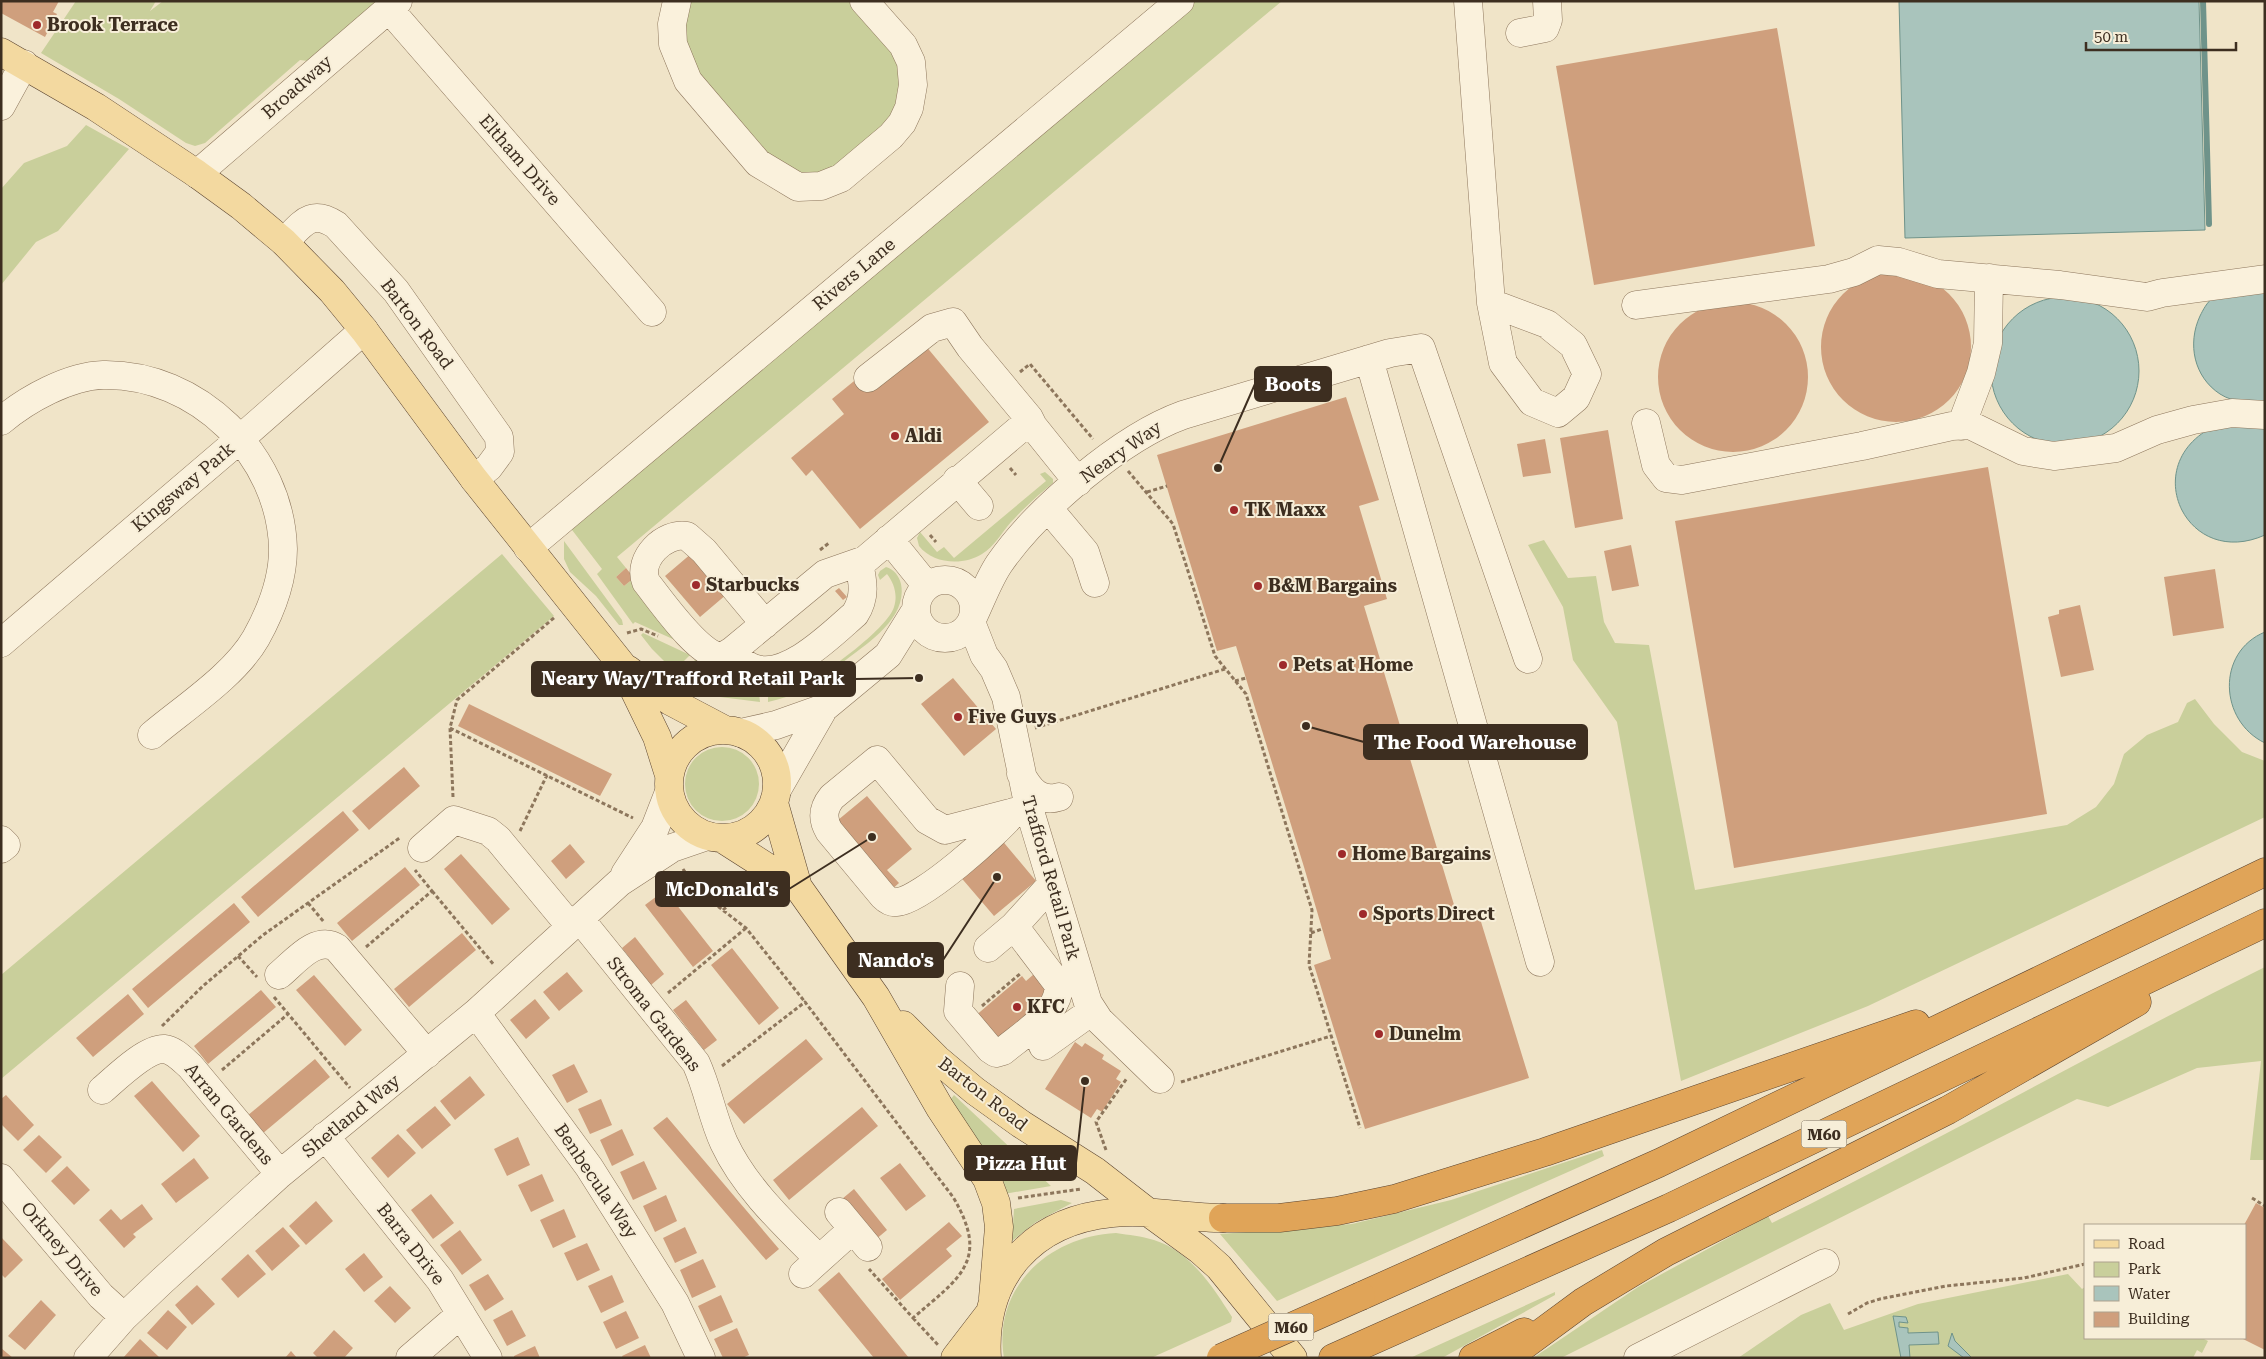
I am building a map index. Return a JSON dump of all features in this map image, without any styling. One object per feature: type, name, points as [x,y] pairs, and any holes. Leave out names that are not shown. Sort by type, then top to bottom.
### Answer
[{"type":"highway","name":"M60","points":[[1221,1358],[1659,1163],[2265,872]]},
{"type":"highway","name":"M60","points":[[1332,1358],[1669,1208],[2265,923]]},
{"type":"highway","name":"M60","points":[[1473,1358],[1583,1302],[1666,1252],[1948,1110],[2265,930]]},
{"type":"highway","name":"M60","points":[[1223,1218],[1279,1218],[1337,1211],[1394,1199],[1545,1152],[2045,979]]},
{"type":"highway","name":"M60","points":[[1507,1358],[1583,1302]]},
{"type":"main road","points":[[20,62],[96,107],[242,206],[284,242],[332,291],[364,330],[474,479],[622,665],[657,737],[673,806],[681,819],[693,830],[715,837],[740,836],[754,829],[766,817],[776,795],[776,770],[768,754],[756,741],[670,701],[622,665]]},
{"type":"main road","points":[[669,784],[678,754],[695,738],[710,731],[733,731]]},
{"type":"main road","name":"Barton Road","points":[[776,795],[798,887],[876,997],[940,1108],[979,1163],[994,1193],[999,1227],[997,1272],[986,1334],[987,1358]]},
{"type":"main road","name":"Barton Road","points":[[715,837],[757,865],[798,887]]},
{"type":"main road","name":"Barton Road","points":[[876,997],[938,1059],[975,1091],[1021,1124],[1095,1171],[1200,1250],[1219,1267],[1293,1358]]},
{"type":"main road","points":[[944,1355],[991,1306],[1005,1274],[1022,1253],[1037,1239],[1056,1228],[1090,1216],[1113,1213],[1150,1213],[1223,1218]]},
{"type":"street","points":[[677,1],[672,24],[673,44],[688,81],[758,163],[798,187],[821,186],[841,178],[891,136],[902,123],[909,108],[913,85],[911,62],[903,45],[864,1]]},
{"type":"street","name":"Rivers Lane","points":[[528,548],[1180,1]]},
{"type":"street","points":[[1468,1],[1491,303]]},
{"type":"street","points":[[1520,33],[1545,28],[1548,20],[1548,1]]},
{"type":"street","name":"Broadway","points":[[197,174],[393,5]]},
{"type":"street","name":"Eltham Drive","points":[[393,5],[652,312]]},
{"type":"street","points":[[1,106],[20,62]]},
{"type":"street","name":"Barton Road","points":[[284,242],[308,219],[318,217],[327,219],[336,225],[396,291],[499,437],[500,452],[489,467],[474,479]]},
{"type":"street","points":[[1636,305],[1829,279],[1854,272],[1878,260],[1899,262],[1938,274],[2147,296],[2265,279]]},
{"type":"street","points":[[1961,426],[1982,373],[1988,343],[1989,278]]},
{"type":"street","points":[[868,378],[932,328],[953,322],[970,347],[1078,482]]},
{"type":"street","name":"Kingsway Park","points":[[1,643],[240,439],[364,330]]},
{"type":"street","name":"Neary Way","points":[[972,618],[998,565],[1020,535],[1078,482],[1113,454],[1144,433],[1167,421],[1379,356],[1421,348],[1528,659]]},
{"type":"street","points":[[1379,356],[1540,962]]},
{"type":"street","points":[[1,421],[40,394],[71,382],[102,375],[132,377],[160,383],[185,394],[212,412],[240,439],[256,462],[267,483],[280,518],[283,549],[280,577],[275,596],[255,640],[233,668],[152,736]]},
{"type":"street","points":[[1646,423],[1656,465],[1666,478],[1682,480],[1961,426],[1970,425],[2023,451],[2054,456],[2116,448],[2157,430],[2193,420],[2232,413],[2265,415]]},
{"type":"street","points":[[765,624],[694,541],[687,536],[680,534],[666,540],[647,558],[644,570],[646,582],[697,644],[708,653],[722,657],[732,651],[765,624],[825,574],[859,563],[1022,427],[1031,423]]},
{"type":"street","points":[[957,480],[979,506]]},
{"type":"street","points":[[1048,508],[1086,552],[1095,583]]},
{"type":"street","points":[[888,539],[927,586]]},
{"type":"street","points":[[732,651],[745,664],[754,669],[764,670],[783,666],[805,655],[855,614],[860,606],[863,596],[863,584],[859,563]]},
{"type":"street","points":[[733,731],[776,725],[824,708],[888,656],[916,610],[917,601],[927,586],[936,581],[955,582],[998,565]]},
{"type":"street","points":[[888,656],[942,638],[957,636],[972,618],[974,606],[968,591],[955,582]]},
{"type":"street","points":[[916,610],[922,627],[942,638],[984,655]]},
{"type":"street","name":"Trafford Retail Park","points":[[972,618],[984,655],[994,669],[1006,697],[1022,774],[1022,810],[1052,884],[1092,1011],[1167,1083]]},
{"type":"street","points":[[776,795],[824,708]]},
{"type":"street","points":[[877,760],[927,820],[945,830],[1022,810],[973,853],[921,891],[902,902],[889,901],[829,831],[824,819],[826,805],[832,798],[877,760]]},
{"type":"street","points":[[1022,774],[1026,783],[1038,795],[1049,799],[1058,797]]},
{"type":"street","points":[[662,839],[669,784]]},
{"type":"street","points":[[410,849],[450,809],[498,839],[575,923]]},
{"type":"street","name":"Shetland Way","points":[[88,1358],[124,1318],[280,1174],[476,1013],[620,882],[662,839],[715,837]]},
{"type":"street","points":[[1,840],[6,845],[1,849]]},
{"type":"street","points":[[988,948],[1014,926],[1052,884]]},
{"type":"street","name":"Stroma Gardens","points":[[575,923],[651,1007],[696,1063],[704,1080],[724,1144],[745,1177],[811,1266],[857,1239]]},
{"type":"street","points":[[960,986],[958,1012],[990,1049],[996,1053],[1003,1051],[1051,1010],[1059,995],[1058,984],[1014,926]]},
{"type":"street","points":[[275,985],[312,948],[321,944],[330,944],[348,961],[427,1054]]},
{"type":"street","points":[[1044,1046],[1092,1011]]},
{"type":"street","name":"Benbecula Way","points":[[476,1013],[589,1167],[675,1303],[701,1358]]},
{"type":"street","name":"Arran Gardens","points":[[151,1051],[163,1049],[175,1053],[190,1066],[280,1174]]},
{"type":"street","points":[[102,1090],[151,1051]]},
{"type":"street","name":"Barra Drive","points":[[325,1136],[440,1280],[488,1358]]},
{"type":"street","name":"Orkney Drive","points":[[6,1193],[101,1296],[124,1318]]},
{"type":"street","points":[[1638,1358],[1825,1263]]},
{"type":"street","points":[[410,1358],[461,1314]]},
{"type":"path","points":[[1003,386],[1030,364],[1099,447],[1104,442],[1173,524],[1215,656],[1246,694],[1263,741],[1312,910],[1309,965],[1331,1036],[1337,1048],[1360,1128]]},
{"type":"path","points":[[1147,492],[1167,486]]},
{"type":"path","points":[[1175,529],[1180,527]]},
{"type":"path","points":[[450,809],[453,792],[450,728],[458,700],[572,603]]},
{"type":"path","points":[[1199,607],[1204,605]]},
{"type":"path","points":[[602,640],[641,629],[664,639]]},
{"type":"path","points":[[1013,732],[1034,728],[1225,669]]},
{"type":"path","points":[[1235,681],[1246,678]]},
{"type":"path","points":[[450,728],[546,775],[662,839],[698,891],[746,928],[805,1002],[953,1198],[964,1216],[970,1235],[969,1262],[959,1279],[912,1318]]},
{"type":"path","points":[[510,853],[546,775]]},
{"type":"path","points":[[450,809],[453,792]]},
{"type":"path","points":[[393,843],[410,849]]},
{"type":"path","points":[[393,843],[410,849],[432,891],[509,983]]},
{"type":"path","points":[[151,1051],[163,1023],[203,986],[263,935],[393,843]]},
{"type":"path","points":[[723,910],[747,888],[757,865]]},
{"type":"path","points":[[1300,868],[1304,867]]},
{"type":"path","points":[[348,961],[432,891]]},
{"type":"path","points":[[651,1007],[746,928]]},
{"type":"path","points":[[1311,933],[1322,929]]},
{"type":"path","points":[[275,985],[288,1014],[365,1105]]},
{"type":"path","points":[[704,1080],[805,1002]]},
{"type":"path","points":[[206,1084],[288,1014]]},
{"type":"path","points":[[1167,1083],[1188,1080],[1331,1036]]},
{"type":"path","points":[[1107,1153],[1096,1122],[1132,1072]]},
{"type":"path","points":[[1012,1200],[1085,1187]]},
{"type":"path","points":[[2252,1198],[2265,1206]]},
{"type":"path","points":[[857,1239],[912,1318],[944,1355]]},
{"type":"path","points":[[1848,1314],[1867,1303],[1880,1299],[1954,1285],[2024,1278],[2084,1264]]},
{"type":"green space","points":[[76,1],[156,1],[150,11],[163,1],[379,1],[308,61],[300,60],[205,143],[195,146],[186,143],[119,99],[41,53]]},
{"type":"green space","points":[[688,1],[849,1],[896,51],[901,81],[898,100],[892,117],[834,169],[802,177],[776,164],[698,74],[682,41]]},
{"type":"green space","points":[[1193,1],[1282,1],[617,557],[626,568],[616,577],[624,586],[634,578],[695,649],[635,622],[633,624],[597,574],[602,569],[569,526]]},
{"type":"green space","points":[[86,125],[129,149],[58,231],[36,242],[1,285],[1,189],[24,163],[67,146]]},
{"type":"green space","points":[[1045,472],[1053,479],[1053,483],[1011,522],[994,543],[982,554],[966,560],[940,560],[932,557],[919,546],[917,538],[920,532],[937,552],[944,547],[954,558],[1046,481],[1040,474]]},
{"type":"green space","points":[[1544,540],[1568,578],[1596,576],[1604,622],[1615,643],[1649,645],[1695,890],[2067,825],[2096,807],[2114,784],[2124,754],[2147,735],[2178,722],[2187,703],[2195,699],[2214,724],[2242,752],[2265,761],[2265,817],[1868,1006],[1681,1081],[1617,722],[1573,660],[1563,607],[1528,545]]},
{"type":"green space","points":[[564,541],[622,620],[623,625],[619,625],[596,596],[570,572],[564,559]]},
{"type":"green space","points":[[502,554],[554,616],[1,1079],[1,975]]},
{"type":"green space","points":[[886,567],[894,571],[899,578],[901,597],[898,609],[883,630],[812,685],[781,699],[768,702],[768,692],[791,688],[821,674],[871,636],[890,615],[896,598],[892,581],[887,574],[880,580],[878,575]]},
{"type":"green space","points":[[643,633],[690,655],[674,671],[652,649],[641,635]]},
{"type":"green space","points":[[700,655],[704,658],[695,670],[731,689],[759,693],[760,702],[720,697],[680,675]]},
{"type":"green space","points":[[722,747],[736,750],[748,758],[756,770],[759,784],[756,798],[748,810],[736,818],[722,821],[708,818],[696,810],[688,798],[685,784],[688,770],[696,758],[708,750]]},
{"type":"green space","points":[[2265,967],[2265,1160],[2250,1160],[2261,1061],[2197,1068],[2108,1107],[2077,1099],[1561,1358],[1533,1358],[1638,1287],[1768,1216],[1772,1223],[1834,1192],[2141,1030]]},
{"type":"green space","points":[[954,1095],[1051,1186],[1004,1194],[950,1100]]},
{"type":"green space","points":[[1602,1150],[1604,1156],[1277,1301],[1220,1234],[1352,1224],[1451,1200]]},
{"type":"green space","points":[[1061,1200],[1072,1203],[1036,1222],[1012,1241],[1014,1209]]},
{"type":"green space","points":[[1116,1233],[1154,1240],[1179,1252],[1199,1271],[1217,1294],[1232,1317],[1231,1322],[1151,1358],[1004,1358],[1003,1332],[1007,1309],[1017,1288],[1031,1270],[1048,1255],[1069,1244],[1092,1236]]},
{"type":"green space","points":[[2068,1274],[2082,1289],[2084,1288],[2084,1339],[2204,1339],[2208,1341],[2202,1353],[2197,1350],[2193,1358],[1738,1358],[1801,1315],[1830,1303],[1844,1330],[1918,1304]]},
{"type":"green space","points":[[1555,1292],[1555,1295],[1442,1358],[1410,1358]]},
{"type":"water","points":[[1899,1],[2199,1],[2205,230],[1905,238]]},
{"type":"water","points":[[2265,283],[2265,403],[2242,402],[2220,394],[2204,379],[2195,359],[2194,338],[2196,327],[2204,309],[2213,298],[2230,291]]},
{"type":"water","points":[[2065,297],[2093,302],[2106,309],[2117,319],[2127,330],[2134,343],[2139,371],[2134,399],[2127,412],[2117,423],[2106,433],[2093,440],[2065,445],[2037,440],[2024,433],[2013,423],[2003,412],[1996,399],[1991,371],[1996,343],[2003,330],[2013,319],[2024,309],[2037,302]]},
{"type":"water","points":[[2225,422],[2265,428],[2265,535],[2236,542],[2211,537],[2192,524],[2179,504],[2175,482],[2181,458],[2197,438]]},
{"type":"water","points":[[2265,632],[2265,743],[2250,733],[2239,719],[2232,703],[2229,687],[2231,670],[2238,655],[2249,642]]},
{"type":"water","points":[[1893,1316],[1906,1317],[1908,1323],[1899,1322],[1899,1327],[1908,1328],[1908,1333],[1938,1332],[1939,1344],[1909,1345],[1910,1358],[1901,1358]]},
{"type":"water","points":[[1952,1333],[1955,1341],[1972,1358],[1964,1358],[1948,1346]]},
{"type":"building","name":"Brook Terrace","points":[[1,1],[59,1],[53,12],[57,14],[45,37],[1,13]]},
{"type":"building","points":[[1777,28],[1815,246],[1594,285],[1556,66]]},
{"type":"building","points":[[1896,272],[1925,278],[1949,294],[1965,318],[1971,347],[1965,376],[1949,400],[1925,416],[1896,422],[1867,416],[1843,400],[1827,376],[1821,347],[1827,318],[1843,294],[1867,278]]},
{"type":"building","points":[[1733,302],[1762,308],[1786,324],[1802,348],[1808,377],[1802,406],[1786,430],[1762,446],[1733,452],[1704,446],[1680,430],[1664,406],[1658,377],[1664,348],[1680,324],[1704,308]]},
{"type":"building","name":"Aldi","points":[[925,345],[989,422],[860,529],[812,470],[806,476],[791,458],[844,414],[832,399],[859,377]]},
{"type":"building","points":[[1346,397],[1379,500],[1359,506],[1387,599],[1364,606],[1458,918],[1478,912],[1529,1078],[1365,1129],[1314,965],[1331,959],[1236,646],[1217,651],[1157,455]]},
{"type":"building","points":[[1608,430],[1623,519],[1575,528],[1560,438]]},
{"type":"building","points":[[1545,439],[1551,473],[1523,477],[1517,444]]},
{"type":"building","points":[[1988,467],[2047,814],[1734,868],[1675,521]]},
{"type":"building","points":[[1631,545],[1639,586],[1612,591],[1604,551]]},
{"type":"building","name":"Starbucks","points":[[692,553],[727,594],[700,617],[665,576]]},
{"type":"building","points":[[626,568],[634,578],[624,586],[616,577]]},
{"type":"building","points":[[2215,569],[2224,628],[2173,636],[2164,577]]},
{"type":"building","points":[[839,588],[847,597],[843,600],[835,591]]},
{"type":"building","points":[[2080,605],[2094,670],[2061,677],[2048,617],[2059,614],[2059,610]]},
{"type":"building","name":"Five Guys","points":[[953,678],[996,729],[964,756],[921,704]]},
{"type":"building","points":[[469,704],[612,774],[600,796],[458,726]]},
{"type":"building","points":[[404,767],[420,786],[369,830],[352,811]]},
{"type":"building","points":[[867,796],[912,849],[887,870],[899,883],[889,892],[832,825]]},
{"type":"building","points":[[343,811],[359,830],[258,917],[241,897]]},
{"type":"building","points":[[1000,838],[1036,881],[994,916],[958,874]]},
{"type":"building","points":[[570,844],[585,862],[566,879],[551,861]]},
{"type":"building","points":[[461,854],[510,909],[492,925],[444,869]]},
{"type":"building","points":[[405,867],[420,885],[352,941],[337,923]]},
{"type":"building","points":[[665,890],[713,951],[693,967],[645,905]]},
{"type":"building","points":[[234,903],[250,922],[148,1008],[132,989]]},
{"type":"building","points":[[462,933],[476,950],[409,1007],[394,989]]},
{"type":"building","points":[[635,937],[664,974],[651,985],[622,948]]},
{"type":"building","points":[[732,948],[779,1008],[759,1025],[711,965]]},
{"type":"building","name":"KFC","points":[[1041,968],[1049,1008],[1001,1048],[974,1017],[1022,976],[1026,981]]},
{"type":"building","points":[[567,972],[583,991],[559,1011],[543,992]]},
{"type":"building","points":[[314,975],[362,1030],[345,1046],[296,990]]},
{"type":"building","points":[[261,990],[276,1007],[208,1064],[194,1046]]},
{"type":"building","points":[[128,994],[144,1014],[93,1057],[76,1038]]},
{"type":"building","points":[[535,999],[550,1018],[526,1039],[510,1020]]},
{"type":"building","points":[[686,1000],[717,1040],[704,1050],[673,1010]]},
{"type":"building","points":[[806,1039],[823,1059],[744,1124],[727,1104]]},
{"type":"building","points":[[1075,1042],[1082,1047],[1085,1043],[1104,1055],[1102,1059],[1121,1071],[1116,1079],[1121,1082],[1102,1112],[1097,1109],[1091,1118],[1045,1089]]},
{"type":"building","points":[[315,1059],[330,1077],[262,1134],[247,1116]]},
{"type":"building","points":[[574,1064],[588,1092],[567,1103],[552,1075]]},
{"type":"building","points":[[470,1076],[485,1095],[455,1120],[440,1101]]},
{"type":"building","points":[[152,1081],[200,1136],[183,1152],[134,1096]]},
{"type":"building","points":[[6,1095],[34,1125],[18,1141],[1,1124],[1,1099]]},
{"type":"building","points":[[601,1099],[612,1125],[590,1134],[578,1109]]},
{"type":"building","points":[[435,1106],[451,1125],[422,1149],[406,1130]]},
{"type":"building","points":[[862,1107],[878,1126],[789,1200],[773,1180]]},
{"type":"building","points":[[667,1117],[779,1249],[766,1260],[653,1128]]},
{"type":"building","points":[[622,1129],[634,1155],[612,1166],[600,1140]]},
{"type":"building","points":[[398,1134],[416,1153],[388,1178],[371,1158]]},
{"type":"building","points":[[39,1135],[62,1157],[46,1173],[23,1150]]},
{"type":"building","points":[[518,1137],[530,1165],[507,1176],[494,1149]]},
{"type":"building","points":[[194,1158],[209,1178],[176,1203],[161,1184]]},
{"type":"building","points":[[644,1161],[657,1189],[633,1200],[620,1172]]},
{"type":"building","points":[[900,1163],[926,1196],[906,1211],[880,1178]]},
{"type":"building","points":[[67,1166],[90,1190],[74,1205],[51,1181]]},
{"type":"building","points":[[542,1174],[554,1201],[531,1212],[518,1185]]},
{"type":"building","points":[[854,1189],[887,1230],[875,1240],[842,1199]]},
{"type":"building","points":[[431,1194],[454,1223],[433,1239],[411,1210]]},
{"type":"building","points":[[666,1195],[677,1221],[655,1232],[643,1206]]},
{"type":"building","points":[[316,1201],[333,1221],[306,1245],[289,1226]]},
{"type":"building","points":[[2256,1203],[2265,1208],[2265,1350],[2243,1339],[2246,1339],[2245,1224]]},
{"type":"building","points":[[142,1204],[153,1219],[133,1234],[136,1237],[124,1248],[99,1220],[111,1209],[121,1220]]},
{"type":"building","points":[[564,1209],[576,1237],[553,1248],[540,1220]]},
{"type":"building","points":[[949,1222],[962,1236],[946,1249],[952,1256],[900,1300],[882,1279]]},
{"type":"building","points":[[283,1227],[300,1246],[272,1271],[255,1251]]},
{"type":"building","points":[[685,1227],[697,1253],[675,1263],[663,1238]]},
{"type":"building","points":[[460,1230],[482,1260],[462,1275],[440,1245]]},
{"type":"building","points":[[1,1237],[23,1260],[5,1278],[1,1274]]},
{"type":"building","points":[[587,1243],[600,1270],[577,1281],[564,1253]]},
{"type":"building","points":[[364,1253],[383,1277],[364,1292],[345,1269]]},
{"type":"building","points":[[248,1254],[266,1274],[238,1298],[221,1279]]},
{"type":"building","points":[[703,1259],[716,1287],[692,1298],[680,1270]]},
{"type":"building","points":[[839,1272],[909,1358],[874,1358],[818,1290]]},
{"type":"building","points":[[488,1274],[504,1299],[485,1311],[469,1285]]},
{"type":"building","points":[[612,1275],[624,1302],[601,1313],[588,1286]]},
{"type":"building","points":[[197,1285],[215,1304],[192,1325],[175,1305]]},
{"type":"building","points":[[390,1286],[411,1308],[395,1323],[374,1301]]},
{"type":"building","points":[[721,1295],[733,1322],[710,1332],[698,1306]]},
{"type":"building","points":[[41,1300],[56,1315],[25,1350],[8,1336]]},
{"type":"building","points":[[168,1310],[187,1327],[167,1350],[147,1333]]},
{"type":"building","points":[[512,1310],[526,1336],[507,1346],[493,1320]]},
{"type":"building","points":[[626,1311],[639,1338],[616,1349],[603,1322]]},
{"type":"building","points":[[737,1328],[749,1355],[742,1358],[723,1358],[714,1339]]},
{"type":"building","points":[[334,1330],[353,1348],[344,1358],[318,1358],[313,1353]]},
{"type":"building","points":[[140,1339],[159,1357],[159,1358],[123,1358]]},
{"type":"building","points":[[645,1345],[651,1358],[623,1358],[622,1356]]},
{"type":"building","points":[[535,1346],[540,1358],[514,1358],[514,1356]]},
{"type":"building","points":[[1,1348],[13,1358],[1,1358]]},
{"type":"building","points":[[291,1351],[297,1358],[285,1358]]},
{"type":"waterway","points":[[2203,1],[2209,224]]},
{"type":"place","name":"Brook Terrace","points":[[37,25]]},
{"type":"place","name":"Aldi","points":[[895,436]]},
{"type":"place","name":"Boots","points":[[1218,468]]},
{"type":"place","name":"TK Maxx","points":[[1234,510]]},
{"type":"place","name":"Starbucks","points":[[696,585]]},
{"type":"place","name":"B&M Bargains","points":[[1258,586]]},
{"type":"place","name":"Pets at Home","points":[[1283,665]]},
{"type":"place","name":"Neary Way/Trafford Retail Park","points":[[919,678]]},
{"type":"place","name":"Five Guys","points":[[958,717]]},
{"type":"place","name":"The Food Warehouse","points":[[1306,726]]},
{"type":"place","name":"McDonald's","points":[[872,837]]},
{"type":"place","name":"Home Bargains","points":[[1342,854]]},
{"type":"place","name":"Nando's","points":[[997,877]]},
{"type":"place","name":"Sports Direct","points":[[1363,914]]},
{"type":"place","name":"KFC","points":[[1017,1007]]},
{"type":"place","name":"Dunelm","points":[[1379,1034]]},
{"type":"place","name":"Pizza Hut","points":[[1085,1081]]}]
